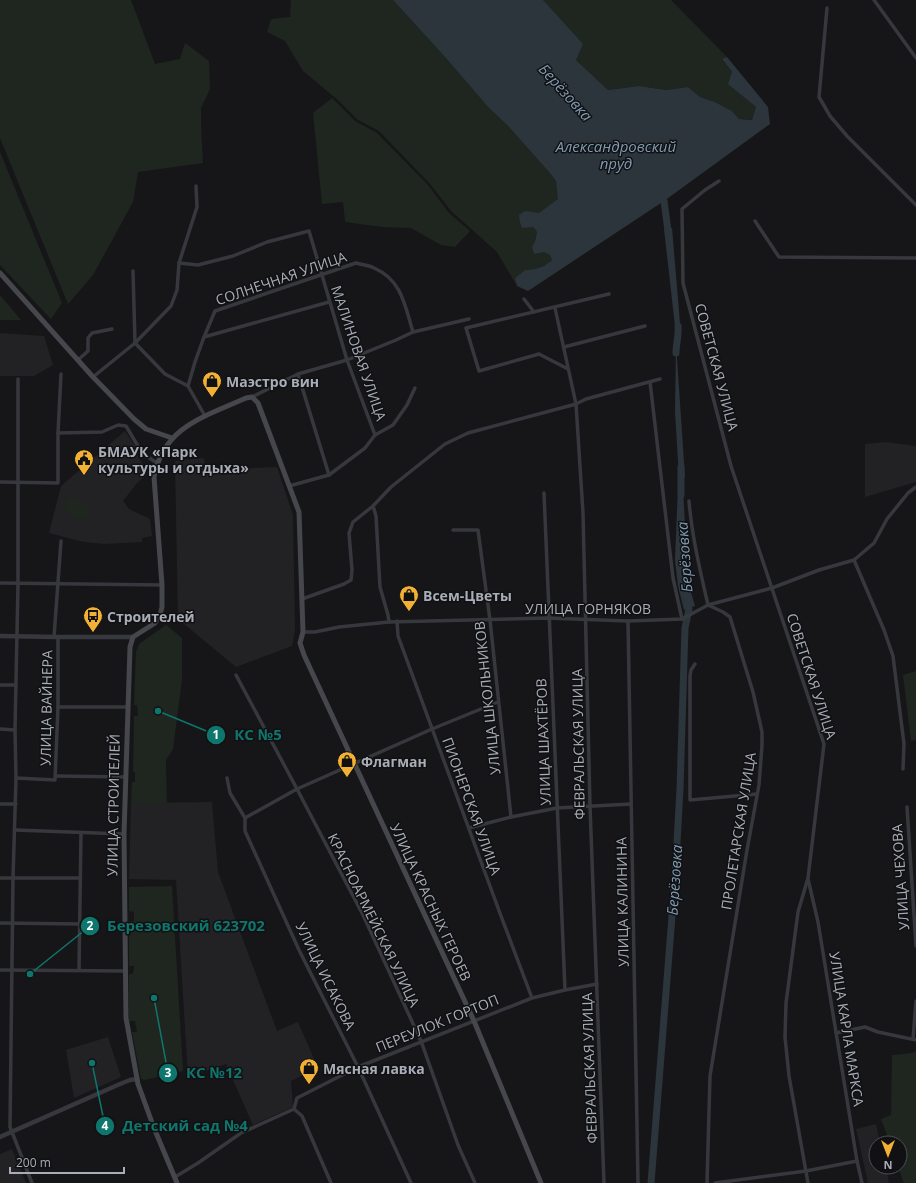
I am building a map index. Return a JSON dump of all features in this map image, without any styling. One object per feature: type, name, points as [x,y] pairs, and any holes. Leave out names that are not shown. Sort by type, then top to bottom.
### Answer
[{"type":"main road","points":[[0,273],[134,420],[146,428],[172,438]]},
{"type":"main road","points":[[133,637],[156,623],[162,606],[162,585],[154,477],[157,463],[172,438],[186,426],[205,416],[246,398],[252,397]]},
{"type":"main road","name":"УЛИЦА КРАСНЫХ ГЕРОЕВ","points":[[252,397],[258,403],[299,512],[303,632],[300,642],[304,655],[474,1021],[541,1183]]},
{"type":"main road","name":"УЛИЦА СТРОИТЕЛЕЙ","points":[[133,637],[130,647],[127,708],[124,834],[127,1024],[137,1079],[146,1107],[177,1183]]},
{"type":"street","points":[[874,0],[916,58]]},
{"type":"street","points":[[827,8],[819,97],[830,116],[847,136],[916,205]]},
{"type":"street","name":"СОВЕТСКАЯ УЛИЦА","points":[[719,181],[705,190],[682,209],[684,283],[731,466],[824,744],[808,878],[798,912],[786,1003],[785,1037],[788,1076],[808,1183]]},
{"type":"street","points":[[93,376],[135,343],[171,306],[177,290],[179,263],[197,207],[196,186]]},
{"type":"street","points":[[755,221],[779,257],[916,258]]},
{"type":"street","name":"МАЛИНОВАЯ УЛИЦА","points":[[179,263],[198,265],[233,256],[267,242],[309,231],[347,360],[375,436]]},
{"type":"street","name":"СОЛНЕЧНАЯ УЛИЦА","points":[[188,386],[204,337],[215,311],[356,263],[374,268],[388,276],[398,288],[413,332]]},
{"type":"street","points":[[133,271],[135,343],[165,374],[188,386],[205,416]]},
{"type":"street","points":[[568,370],[539,354],[479,370],[466,328],[609,294]]},
{"type":"street","points":[[524,299],[534,312]]},
{"type":"street","points":[[204,337],[330,302]]},
{"type":"street","name":"ФЕВРАЛЬСКАЯ УЛИЦА","points":[[555,308],[576,404],[583,513],[590,806],[604,1183]]},
{"type":"street","points":[[252,397],[298,374],[347,360],[413,332],[469,319]]},
{"type":"street","points":[[564,347],[645,326]]},
{"type":"street","points":[[78,360],[88,351],[88,338],[92,333],[112,329]]},
{"type":"street","points":[[0,482],[58,484],[58,433],[61,374]]},
{"type":"street","points":[[298,374],[328,475]]},
{"type":"street","points":[[18,379],[18,584],[15,730],[16,804],[12,923],[10,1125],[11,1132],[32,1183]]},
{"type":"street","points":[[302,599],[351,580],[352,570],[349,533],[352,522],[373,506],[391,487],[445,444],[468,433],[576,404],[586,399],[660,379]]},
{"type":"street","points":[[650,382],[673,578],[682,619],[708,605],[772,588],[819,570],[854,560],[874,543],[887,519],[908,493],[916,487]]},
{"type":"street","points":[[289,486],[328,475],[365,448],[375,436],[393,425],[407,405],[414,388]]},
{"type":"street","points":[[58,433],[102,432],[118,425],[126,426],[142,453],[157,463]]},
{"type":"street","name":"УЛИЦА ШАХТЁРОВ","points":[[544,493],[548,618],[565,990]]},
{"type":"street","points":[[689,501],[696,555],[708,605]]},
{"type":"street","points":[[373,506],[376,516],[380,587],[388,614],[388,622]]},
{"type":"street","name":"УЛИЦА ШКОЛЬНИКОВ","points":[[453,530],[478,530],[490,620],[511,817]]},
{"type":"street","name":"УЛИЦА ВАЙНЕРА","points":[[55,778],[58,707],[56,637],[61,541]]},
{"type":"street","points":[[854,560],[884,630],[893,656],[904,744],[903,769]]},
{"type":"street","points":[[0,583],[58,585],[162,585]]},
{"type":"street","name":"ПРОЛЕТАРСКАЯ УЛИЦА","points":[[707,1183],[710,1076],[746,850],[759,785],[762,732],[753,692],[730,617],[708,605]]},
{"type":"street","name":"УЛИЦА ГОРНЯКОВ","points":[[303,632],[315,632],[339,627],[397,621],[548,618],[628,621],[682,619]]},
{"type":"street","name":"ПИОНЕРСКАЯ УЛИЦА","points":[[397,621],[398,636],[532,998]]},
{"type":"street","name":"УЛИЦА КАЛИНИНА","points":[[628,621],[638,1183]]},
{"type":"street","points":[[0,636],[133,637]]},
{"type":"street","points":[[695,664],[691,670],[690,676],[690,800],[757,794]]},
{"type":"street","name":"КРАСНОАРМЕЙСКАЯ УЛИЦА","points":[[236,675],[363,915],[420,1041],[458,1145],[475,1183]]},
{"type":"street","points":[[0,685],[16,685]]},
{"type":"street","points":[[245,818],[297,789],[432,729],[498,702]]},
{"type":"street","points":[[58,707],[127,708]]},
{"type":"street","points":[[0,730],[15,730]]},
{"type":"street","points":[[16,778],[126,778]]},
{"type":"street","name":"УЛИЦА ИСАКОВА","points":[[227,778],[230,793],[245,818],[245,831],[296,943],[358,1067],[411,1183]]},
{"type":"street","points":[[0,804],[16,804]]},
{"type":"street","points":[[469,828],[511,817],[557,808],[631,804]]},
{"type":"street","name":"УЛИЦА ЧЕХОВА","points":[[907,807],[916,946]]},
{"type":"street","points":[[15,830],[124,834]]},
{"type":"street","points":[[79,970],[81,833]]},
{"type":"street","points":[[0,878],[80,878]]},
{"type":"street","name":"УЛИЦА КАРЛА МАРКСА","points":[[808,878],[818,922],[857,1161],[862,1183]]},
{"type":"street","points":[[0,923],[80,924]]},
{"type":"street","points":[[0,970],[125,971]]},
{"type":"street","name":"ПЕРЕУЛОК ГОРТОП","points":[[294,1109],[297,1098],[358,1067],[420,1041],[532,998],[596,984]]},
{"type":"street","points":[[836,1033],[864,1027],[878,1032],[914,1039],[916,1001]]},
{"type":"street","points":[[0,1137],[125,1082],[137,1079]]},
{"type":"street","points":[[174,1177],[198,1163],[241,1133],[294,1109],[302,1116],[331,1183]]},
{"type":"street","points":[[715,1183],[806,1171],[857,1161]]},
{"type":"shaded area","points":[[0,0],[131,0],[155,64],[180,59],[185,43],[209,61],[210,89],[201,108],[203,163],[138,172],[133,202],[93,275],[68,304],[0,138]]},
{"type":"shaded area","points":[[291,0],[393,0],[556,181],[559,199],[539,214],[525,211],[537,232],[532,247],[534,254],[543,251],[550,255],[552,260],[544,266],[525,270],[515,278],[517,286],[497,252],[451,211],[430,184],[379,131],[358,120],[339,101],[303,71],[285,41],[267,32],[271,19],[290,17]]},
{"type":"shaded area","points":[[543,0],[671,0],[727,57],[722,60],[732,72],[745,98],[756,107],[752,120],[739,119],[732,111],[715,102],[700,97],[688,87],[666,90],[639,86],[608,90],[576,60]]},
{"type":"shaded area","points":[[332,98],[355,121],[377,133],[428,185],[449,213],[470,231],[455,247],[441,245],[411,228],[382,227],[345,222],[343,202],[322,204],[313,113]]},
{"type":"shaded area","points":[[0,152],[62,303],[51,319],[0,265]]},
{"type":"shaded area","points":[[0,295],[21,320],[0,320]]},
{"type":"shaded area","points":[[0,333],[44,336],[53,365],[34,376],[0,376]]},
{"type":"shaded area","points":[[125,431],[138,451],[136,454],[149,472],[137,483],[123,501],[129,509],[150,519],[152,536],[142,538],[142,542],[104,544],[84,542],[49,533],[61,486]]},
{"type":"shaded area","points":[[886,442],[916,446],[916,482],[865,497],[865,444]]},
{"type":"shaded area","points":[[204,458],[205,470],[277,467],[293,515],[295,630],[292,646],[236,667],[178,619],[175,461]]},
{"type":"shaded area","points":[[74,495],[89,510],[89,515],[86,519],[76,518],[63,507],[67,500]]},
{"type":"shaded area","points":[[166,625],[182,638],[182,680],[173,749],[166,760],[167,804],[131,803],[132,782],[135,782],[135,772],[133,772],[134,716],[138,716],[137,705],[134,705],[136,652],[139,644]]},
{"type":"shaded area","points":[[916,671],[916,740],[911,741],[903,675]]},
{"type":"shaded area","points":[[212,802],[218,872],[277,1031],[298,1022],[318,1068],[291,1081],[293,1107],[253,1125],[226,1064],[188,1077],[176,880],[129,879],[131,803]]},
{"type":"shaded area","points":[[172,886],[183,1071],[145,1080],[141,1079],[132,1032],[137,1032],[135,1021],[129,1021],[129,974],[133,974],[134,966],[129,966],[129,921],[134,921],[134,912],[129,911],[129,887]]},
{"type":"shaded area","points":[[108,1037],[121,1077],[74,1098],[66,1050]]},
{"type":"shaded area","points":[[916,1051],[916,1183],[904,1183],[901,1175],[908,1175],[908,1135],[887,1135],[881,1119],[891,1115],[892,1055],[912,1053]]},
{"type":"shaded area","points":[[876,1124],[878,1135],[868,1135],[868,1175],[888,1175],[889,1183],[868,1183],[856,1129]]},
{"type":"shaded area","points":[[12,1149],[26,1183],[0,1183],[0,1154]]},
{"type":"water","name":"Александровский пруд","points":[[393,0],[543,0],[583,44],[576,60],[608,90],[639,86],[666,90],[688,87],[700,97],[715,102],[732,111],[739,119],[752,120],[756,107],[728,84],[732,72],[722,59],[727,57],[768,107],[770,124],[664,201],[528,291],[517,286],[515,278],[525,270],[544,266],[552,260],[550,255],[544,252],[534,254],[532,247],[537,232],[533,227],[522,228],[519,215],[525,211],[539,213],[558,199],[556,181]]},
{"type":"water","points":[[672,228],[681,335],[676,335],[664,229]]},
{"type":"water","points":[[676,344],[685,477],[679,477],[675,412]]},
{"type":"water","points":[[678,487],[683,488],[688,582],[695,606],[684,610],[678,586],[675,560]]},
{"type":"waterway","name":"Берёзовка","points":[[658,195],[664,201],[669,238]]},
{"type":"waterway","name":"Берёзовка","points":[[676,353],[678,326]]},
{"type":"waterway","name":"Берёзовка","points":[[681,467],[681,495]]},
{"type":"waterway","name":"Берёзовка","points":[[651,1183],[675,878],[680,789],[685,628],[689,609],[687,601]]},
{"type":"place","name":"Маэстро вин","points":[[212,398]]},
{"type":"place","name":"БМАУК «Парк культуры и отдыха»","points":[[84,476]]},
{"type":"place","name":"Всем-Цветы","points":[[409,612]]},
{"type":"place","name":"Строителей","points":[[93,633]]},
{"type":"place","name":"КС №5","points":[[158,711]]},
{"type":"place","name":"Флагман","points":[[347,778]]},
{"type":"place","name":"Березовский 623702","points":[[30,974]]},
{"type":"place","name":"КС №12","points":[[154,998]]},
{"type":"place","name":"Детский сад №4","points":[[92,1063]]},
{"type":"place","name":"Мясная лавка","points":[[309,1085]]}]
